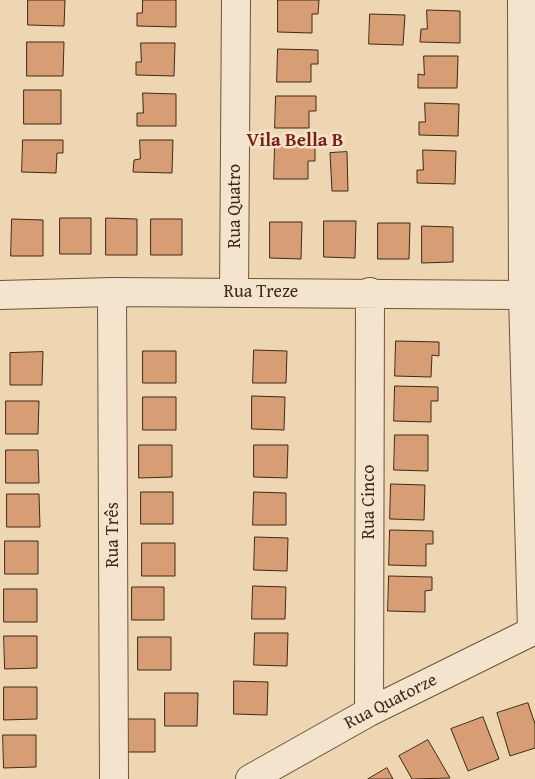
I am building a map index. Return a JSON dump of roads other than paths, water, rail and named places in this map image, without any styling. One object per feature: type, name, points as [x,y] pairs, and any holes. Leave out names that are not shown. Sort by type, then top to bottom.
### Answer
[{"type":"street","name":"Rua Quatro","points":[[234,292],[236,0]]},
{"type":"street","points":[[522,0],[523,295],[534,630]]},
{"type":"street","name":"Rua Treze","points":[[0,295],[112,292],[370,292],[523,295]]},
{"type":"street","name":"Rua Três","points":[[112,292],[114,779]]},
{"type":"street","name":"Rua Cinco","points":[[369,712],[370,292]]},
{"type":"street","name":"Rua Quatorze","points":[[250,779],[369,712],[534,630]]},
{"type":"district","name":"Vila Bella B","points":[[295,141]]}]
